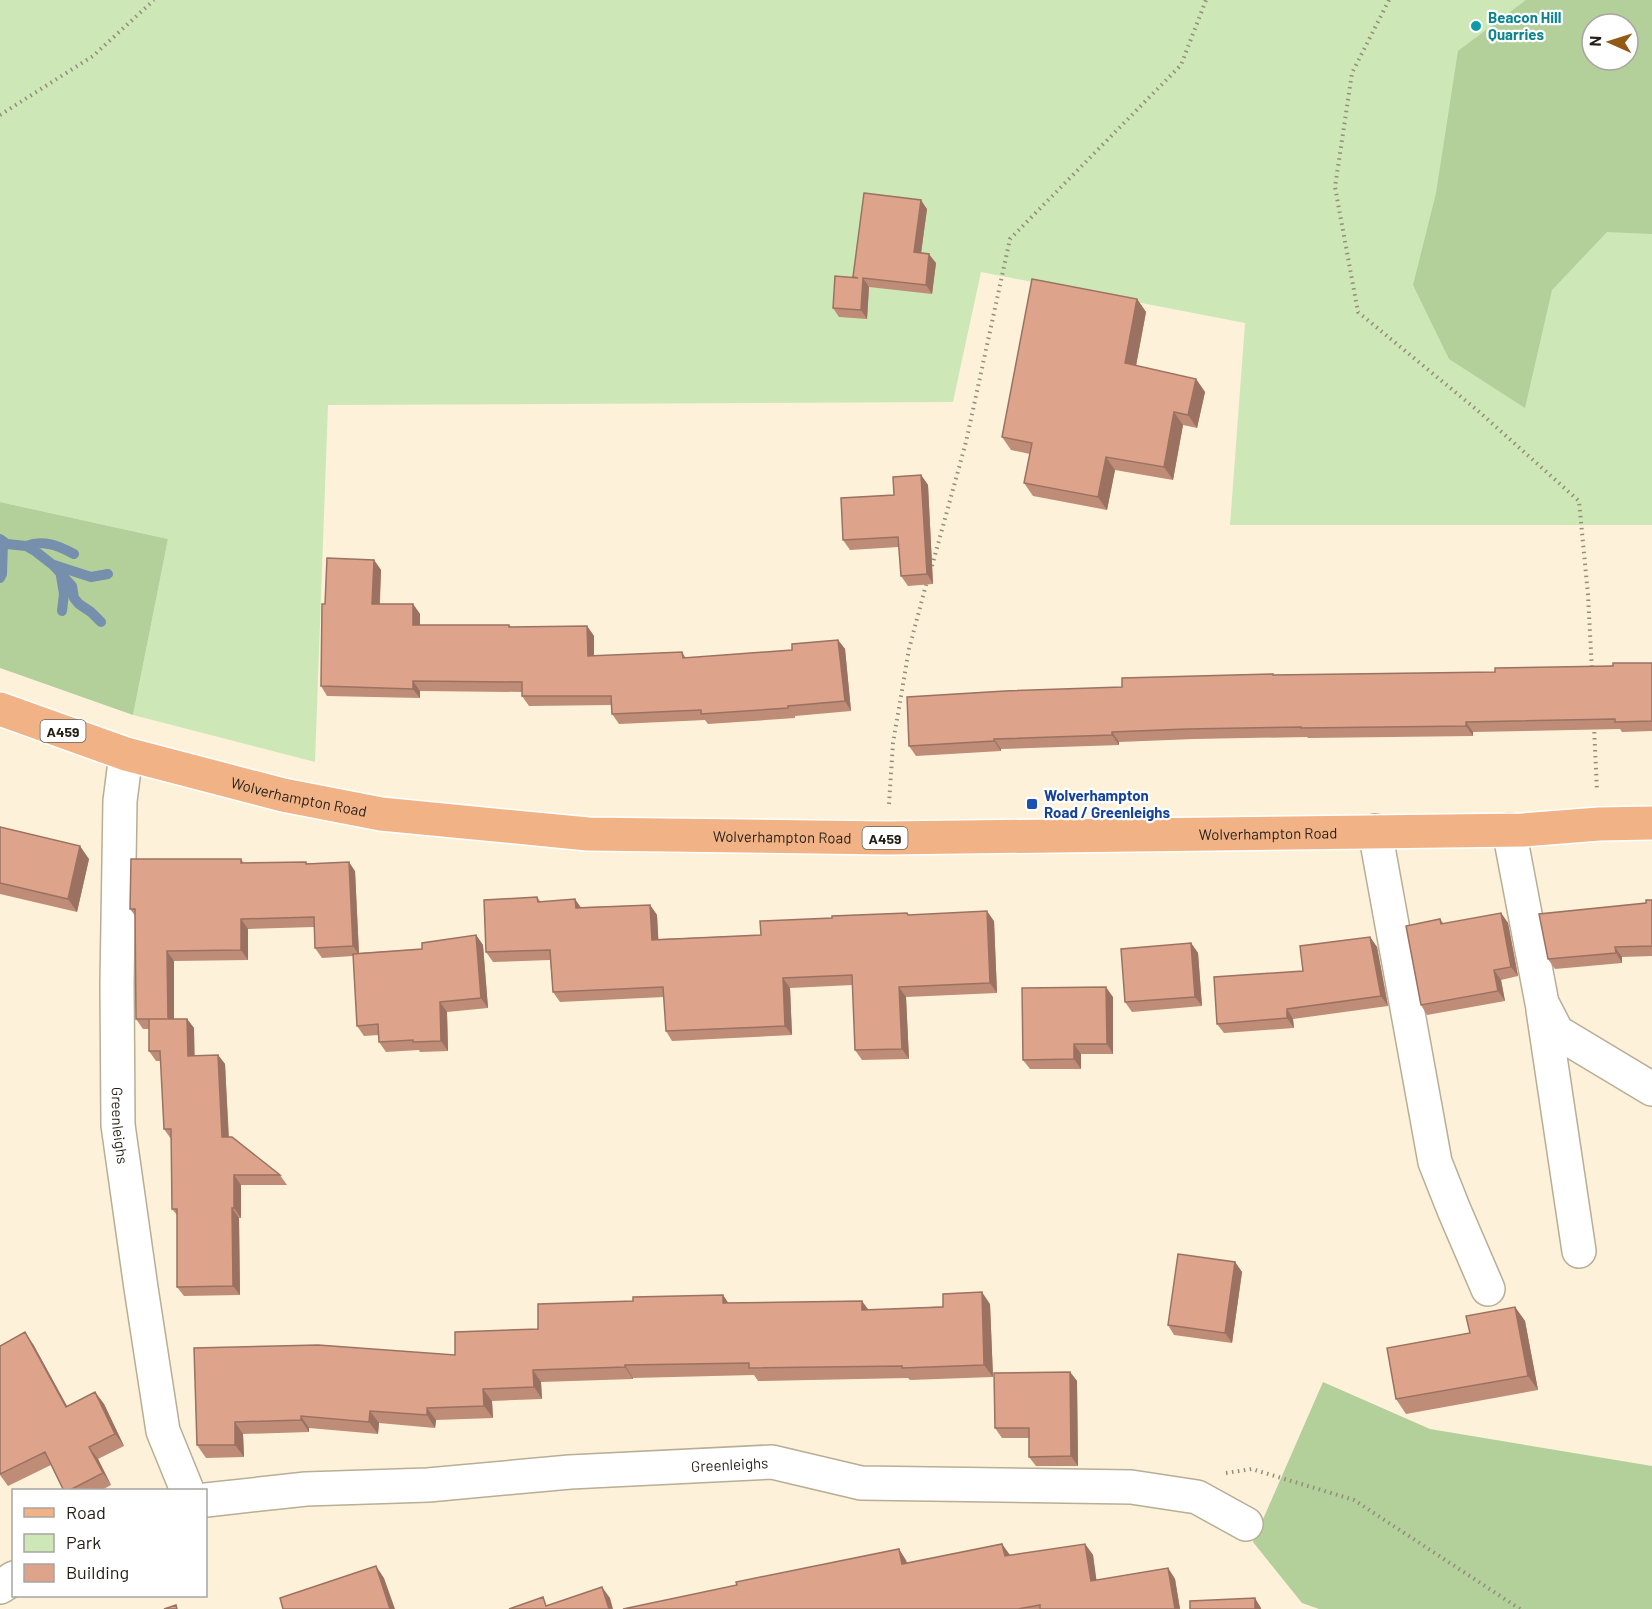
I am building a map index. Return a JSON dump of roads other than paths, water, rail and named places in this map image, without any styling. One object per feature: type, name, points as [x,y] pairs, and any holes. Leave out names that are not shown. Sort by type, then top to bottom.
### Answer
[{"type":"main road","name":"Wolverhampton Road","points":[[0,709],[126,754],[283,795],[381,814],[588,834],[887,838],[1509,830],[1652,823]]},
{"type":"street","name":"Greenleighs","points":[[126,754],[120,801],[117,983],[118,1125],[163,1431],[186,1489]]},
{"type":"street","points":[[1509,830],[1542,1003],[1579,1251]]},
{"type":"street","points":[[1375,831],[1435,1162],[1488,1289]]},
{"type":"street","points":[[1542,1003],[1557,1032],[1652,1089]]},
{"type":"street","name":"Greenleighs","points":[[207,1500],[306,1489],[428,1485],[570,1472],[772,1462],[861,1484],[1131,1487],[1197,1497],[1246,1524]]},
{"type":"waterway","points":[[0,539],[7,544],[26,546],[53,565],[72,586],[74,598],[79,604],[101,622]]},
{"type":"waterway","points":[[0,578],[3,542]]},
{"type":"waterway","points":[[26,546],[45,543],[74,554]]},
{"type":"waterway","points":[[54,565],[91,577],[108,574]]},
{"type":"waterway","points":[[61,576],[64,594],[62,611]]},
{"type":"place","name":"Beacon Hill Quarries","points":[[1476,26]]},
{"type":"place","name":"Wolverhampton Road / Greenleighs","points":[[1032,804]]}]
